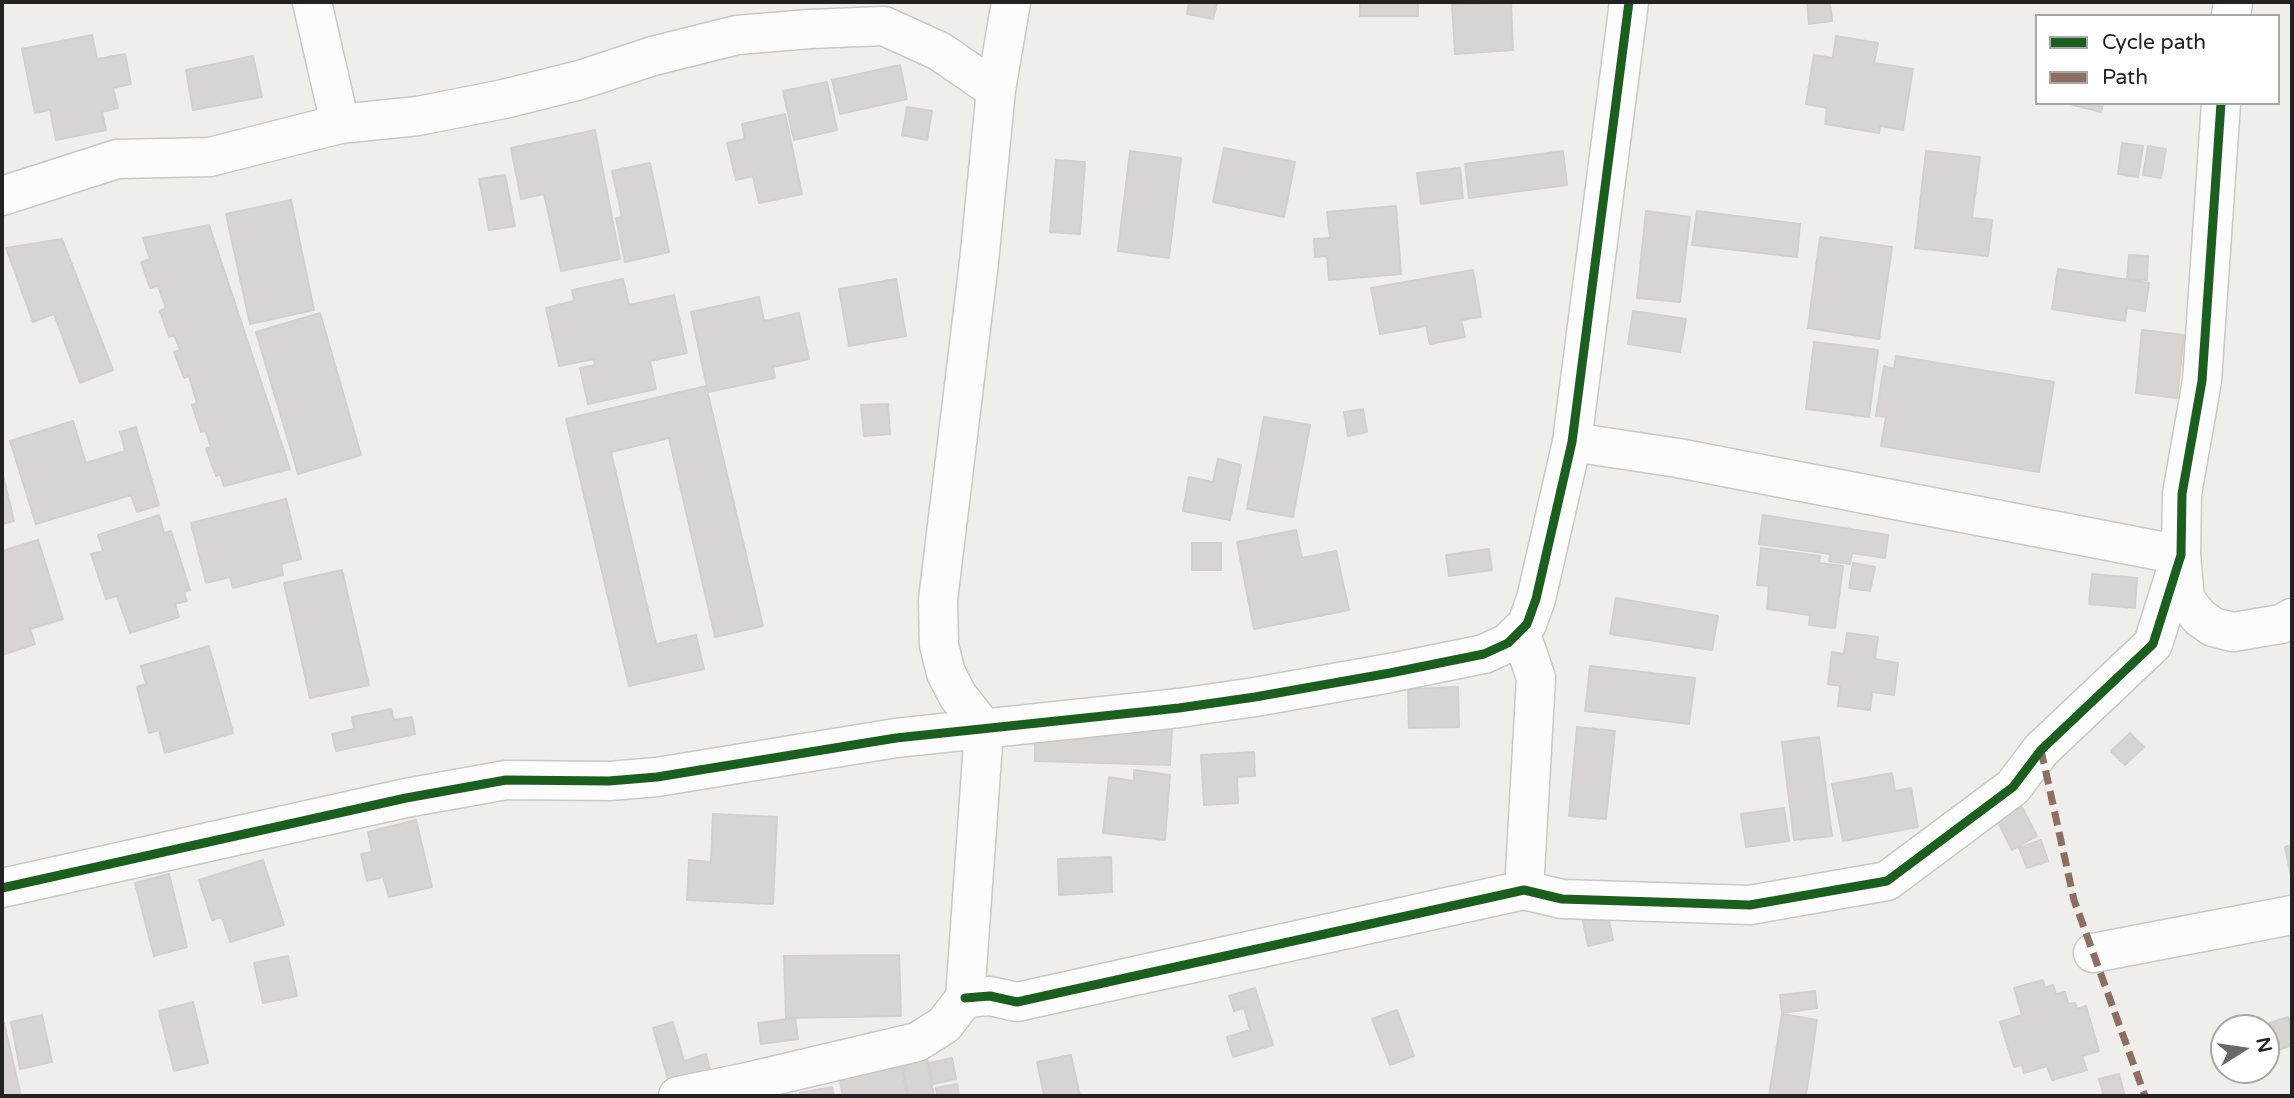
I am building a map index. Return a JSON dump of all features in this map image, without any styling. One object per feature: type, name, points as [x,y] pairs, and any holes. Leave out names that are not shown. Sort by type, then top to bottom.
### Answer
[{"type":"street","points":[[312,2],[340,124]]},
{"type":"street","points":[[678,1096],[917,1042],[944,1025],[965,998],[984,729],[958,696],[946,673],[939,645],[937,600],[979,262],[996,90],[1011,2]]},
{"type":"street","points":[[2,888],[406,798],[506,780],[609,781],[657,777],[896,738],[1179,708],[1327,685],[1484,654],[1508,643],[1527,624],[1536,599],[1572,442],[1629,2]]},
{"type":"street","points":[[2,196],[117,159],[210,157],[340,124],[418,116],[504,99],[580,80],[653,55],[737,35],[884,26],[939,51],[996,90]]},
{"type":"street","points":[[2221,105],[2202,381],[2182,494],[2181,555],[2185,599],[2199,617],[2213,627],[2233,632],[2281,624],[2292,618]]},
{"type":"street","points":[[1572,442],[1678,458],[2181,555]]},
{"type":"street","points":[[965,998],[990,996],[1017,1002],[1524,890],[1562,899],[1750,905],[1887,881],[2012,787],[2040,750],[2153,644],[2181,555]]},
{"type":"street","points":[[1520,631],[1536,678],[1524,890]]},
{"type":"street","points":[[2093,953],[2292,915]]},
{"type":"building","points":[[1189,2],[1217,3],[1213,19],[1187,14]]},
{"type":"building","points":[[1360,2],[1418,2],[1418,16],[1360,16]]},
{"type":"building","points":[[1511,2],[1513,50],[1455,54],[1452,5]]},
{"type":"building","points":[[1807,2],[1830,2],[1832,21],[1809,24]]},
{"type":"building","points":[[92,35],[97,59],[125,54],[131,84],[113,88],[118,108],[102,112],[106,130],[56,140],[50,110],[35,113],[22,49]]},
{"type":"building","points":[[1836,36],[1878,43],[1874,63],[1913,69],[1903,130],[1880,126],[1879,133],[1825,124],[1827,108],[1806,104],[1814,55],[1833,58]]},
{"type":"building","points":[[253,56],[262,97],[193,110],[186,70]]},
{"type":"building","points":[[900,65],[907,99],[840,114],[832,80]]},
{"type":"building","points":[[827,82],[837,130],[794,140],[783,91]]},
{"type":"building","points":[[2074,105],[2103,105],[2101,112]]},
{"type":"building","points":[[907,107],[932,111],[927,140],[902,135]]},
{"type":"building","points":[[785,114],[802,194],[759,203],[753,176],[736,180],[727,143],[745,139],[742,124]]},
{"type":"building","points":[[595,130],[620,259],[561,271],[544,194],[521,199],[511,148]]},
{"type":"building","points":[[2122,143],[2143,146],[2138,177],[2118,174]]},
{"type":"building","points":[[2148,146],[2166,149],[2161,178],[2143,175]]},
{"type":"building","points":[[1224,148],[1295,162],[1284,217],[1213,202]]},
{"type":"building","points":[[1130,151],[1181,158],[1169,258],[1118,251]]},
{"type":"building","points":[[1563,151],[1567,185],[1469,198],[1465,164]]},
{"type":"building","points":[[1926,151],[1980,157],[1972,218],[1992,220],[1988,256],[1915,248]]},
{"type":"building","points":[[1056,160],[1085,162],[1080,234],[1050,232]]},
{"type":"building","points":[[650,163],[669,252],[625,262],[616,218],[622,217],[612,171]]},
{"type":"building","points":[[1460,168],[1463,198],[1421,204],[1417,173]]},
{"type":"building","points":[[505,175],[515,226],[489,230],[479,179]]},
{"type":"building","points":[[291,200],[314,310],[250,324],[226,214]]},
{"type":"building","points":[[1396,206],[1401,274],[1329,280],[1327,256],[1315,257],[1314,239],[1330,238],[1327,212]]},
{"type":"building","points":[[1646,211],[1690,217],[1680,302],[1637,298]]},
{"type":"building","points":[[1697,211],[1800,224],[1797,257],[1692,245]]},
{"type":"building","points":[[209,225],[290,469],[224,486],[220,474],[216,476],[206,449],[211,447],[205,430],[201,432],[192,405],[197,403],[189,376],[184,378],[174,352],[180,350],[174,335],[169,337],[160,311],[166,308],[158,286],[150,288],[141,262],[150,259],[143,238]]},
{"type":"building","points":[[1820,237],[1892,247],[1879,339],[1808,328]]},
{"type":"building","points":[[62,239],[113,370],[80,383],[54,314],[33,322],[6,248]]},
{"type":"building","points":[[2129,255],[2148,256],[2147,280],[2127,279]]},
{"type":"building","points":[[2058,269],[2149,283],[2145,311],[2127,308],[2125,321],[2052,309]]},
{"type":"building","points":[[1473,270],[1481,317],[1461,320],[1465,337],[1430,344],[1426,326],[1380,334],[1371,288]]},
{"type":"building","points":[[623,279],[629,305],[674,295],[687,353],[650,361],[656,389],[588,404],[580,368],[595,365],[594,359],[559,366],[546,308],[574,301],[572,290]]},
{"type":"building","points":[[896,279],[906,336],[849,346],[839,289]]},
{"type":"building","points":[[759,297],[764,321],[799,313],[809,359],[773,367],[775,378],[708,392],[691,312]]},
{"type":"building","points":[[1633,311],[1686,319],[1680,352],[1628,344]]},
{"type":"building","points":[[320,313],[361,455],[298,474],[256,332]]},
{"type":"building","points":[[2142,330],[2184,335],[2177,398],[2136,393]]},
{"type":"building","points":[[1814,342],[1878,350],[1869,417],[1806,409]]},
{"type":"building","points":[[1896,356],[2054,382],[2039,472],[1881,446],[1886,417],[1876,416],[1884,366],[1894,369]]},
{"type":"building","points":[[706,386],[763,626],[715,637],[669,438],[611,452],[656,644],[696,635],[704,669],[629,686],[566,419]]},
{"type":"building","points":[[888,404],[890,434],[864,436],[861,405]]},
{"type":"building","points":[[1363,409],[1367,432],[1348,436],[1344,412]]},
{"type":"building","points":[[1264,417],[1310,425],[1293,517],[1247,509]]},
{"type":"building","points":[[73,421],[86,463],[125,451],[120,432],[136,427],[159,505],[137,512],[131,495],[36,524],[10,441]]},
{"type":"building","points":[[1218,459],[1241,465],[1230,520],[1183,511],[1189,477],[1213,482]]},
{"type":"building","points":[[2,471],[14,521],[2,524]]},
{"type":"building","points":[[286,499],[301,559],[281,564],[283,575],[233,588],[230,577],[206,583],[191,523]]},
{"type":"building","points":[[159,515],[164,533],[171,531],[190,590],[184,592],[187,601],[175,604],[179,617],[130,633],[117,596],[106,599],[91,554],[103,551],[98,535]]},
{"type":"building","points":[[1763,515],[1888,535],[1885,558],[1852,553],[1850,564],[1829,561],[1830,554],[1759,544]]},
{"type":"building","points":[[1296,530],[1302,558],[1336,551],[1349,610],[1254,629],[1237,542]]},
{"type":"building","points":[[38,540],[63,619],[30,629],[35,644],[2,655],[2,551]]},
{"type":"building","points":[[1192,543],[1221,543],[1221,570],[1192,570]]},
{"type":"building","points":[[1761,548],[1820,556],[1819,563],[1843,566],[1835,628],[1809,625],[1810,615],[1767,609],[1769,586],[1757,585]]},
{"type":"building","points":[[1489,549],[1492,570],[1449,576],[1446,555]]},
{"type":"building","points":[[1853,563],[1875,567],[1870,591],[1849,588]]},
{"type":"building","points":[[342,570],[369,685],[310,698],[284,583]]},
{"type":"building","points":[[2092,574],[2137,578],[2135,608],[2089,604]]},
{"type":"building","points":[[1616,598],[1718,616],[1712,650],[1610,634]]},
{"type":"building","points":[[1847,633],[1878,637],[1875,659],[1898,663],[1894,695],[1872,692],[1870,710],[1838,706],[1840,686],[1828,684],[1832,652],[1844,654]]},
{"type":"building","points":[[209,646],[233,733],[165,753],[159,730],[149,733],[137,687],[146,684],[141,666]]},
{"type":"building","points":[[1590,666],[1695,678],[1689,724],[1585,711]]},
{"type":"building","points":[[1458,687],[1459,727],[1409,728],[1408,689]]},
{"type":"building","points":[[391,709],[394,720],[412,717],[415,734],[336,751],[332,734],[354,729],[352,717]]},
{"type":"building","points":[[1059,721],[1172,726],[1170,765],[1035,761],[1035,744]]},
{"type":"building","points":[[1577,727],[1615,731],[1606,819],[1569,816]]},
{"type":"building","points":[[2130,733],[2144,747],[2125,765],[2111,751]]},
{"type":"building","points":[[1819,737],[1832,836],[1794,840],[1782,742]]},
{"type":"building","points":[[1254,752],[1255,776],[1237,777],[1238,803],[1204,805],[1201,755]]},
{"type":"building","points":[[1134,770],[1170,775],[1165,840],[1103,833],[1109,777],[1134,781]]},
{"type":"building","points":[[1892,773],[1895,791],[1911,788],[1918,827],[1843,841],[1832,784]]},
{"type":"building","points":[[2022,807],[2037,836],[2012,850],[1997,820]]},
{"type":"building","points":[[1784,808],[1789,841],[1746,847],[1741,814]]},
{"type":"building","points":[[713,814],[777,817],[773,904],[687,900],[689,860],[711,862]]},
{"type":"building","points":[[416,820],[432,887],[389,897],[383,877],[367,881],[361,854],[372,852],[368,832]]},
{"type":"building","points":[[2041,840],[2048,861],[2027,868],[2019,848]]},
{"type":"building","points":[[2292,845],[2292,881],[2285,847]]},
{"type":"building","points":[[1111,857],[1112,892],[1059,895],[1058,859]]},
{"type":"building","points":[[263,860],[284,925],[230,942],[222,917],[212,920],[199,880]]},
{"type":"building","points":[[169,874],[187,947],[154,956],[135,883]]},
{"type":"building","points":[[1607,911],[1613,940],[1588,946],[1582,916]]},
{"type":"building","points":[[899,955],[901,1016],[786,1018],[784,956]]},
{"type":"building","points":[[288,956],[297,996],[263,1003],[254,963]]},
{"type":"building","points":[[2043,980],[2045,988],[2053,985],[2056,994],[2065,992],[2068,1004],[2075,1003],[2077,1009],[2086,1006],[2099,1051],[2082,1056],[2087,1070],[2052,1080],[2047,1066],[2024,1073],[2022,1065],[2014,1067],[2000,1022],[2022,1015],[2014,988]]},
{"type":"building","points":[[1255,988],[1273,1045],[1233,1057],[1227,1037],[1250,1030],[1244,1008],[1234,1011],[1229,996]]},
{"type":"building","points":[[1815,991],[1817,1008],[1782,1013],[1780,995]]},
{"type":"building","points":[[193,1002],[208,1063],[174,1071],[159,1011]]},
{"type":"building","points":[[1397,1010],[1414,1056],[1390,1065],[1372,1019]]},
{"type":"building","points":[[1782,1014],[1817,1020],[1806,1096],[1769,1096]]},
{"type":"building","points":[[42,1015],[52,1062],[20,1069],[11,1022]]},
{"type":"building","points":[[2288,1017],[2292,1029],[2292,1045],[2280,1049],[2280,1020]]},
{"type":"building","points":[[795,1018],[798,1039],[761,1044],[758,1023]]},
{"type":"building","points":[[673,1022],[684,1061],[706,1054],[711,1074],[670,1086],[653,1028]]},
{"type":"building","points":[[4,1023],[21,1096],[2,1096]]},
{"type":"building","points":[[1071,1055],[1080,1096],[1039,1096],[1044,1095],[1037,1062]]},
{"type":"building","points":[[927,1058],[934,1096],[909,1096],[902,1063]]},
{"type":"building","points":[[952,1058],[956,1079],[933,1084],[929,1063]]},
{"type":"building","points":[[901,1065],[907,1096],[843,1096],[839,1076]]},
{"type":"building","points":[[2119,1074],[2125,1096],[2104,1096],[2099,1079]]},
{"type":"building","points":[[957,1084],[959,1096],[937,1096],[936,1088]]},
{"type":"building","points":[[832,1087],[834,1096],[801,1096],[800,1093]]},
{"type":"marked path","points":[[2041,750],[2074,900],[2145,1096]]},
{"type":"cycle path","points":[[2,888],[406,798],[506,780],[609,781],[657,777],[896,738],[1179,708],[1390,673],[1484,654],[1508,643],[1527,624],[1536,599],[1572,442],[1629,2]]},
{"type":"cycle path","points":[[965,998],[990,996],[1017,1002],[1524,890],[1562,899],[1750,905],[1887,881],[2013,787],[2041,750],[2153,644],[2181,555],[2182,494],[2202,381],[2221,105]]}]
